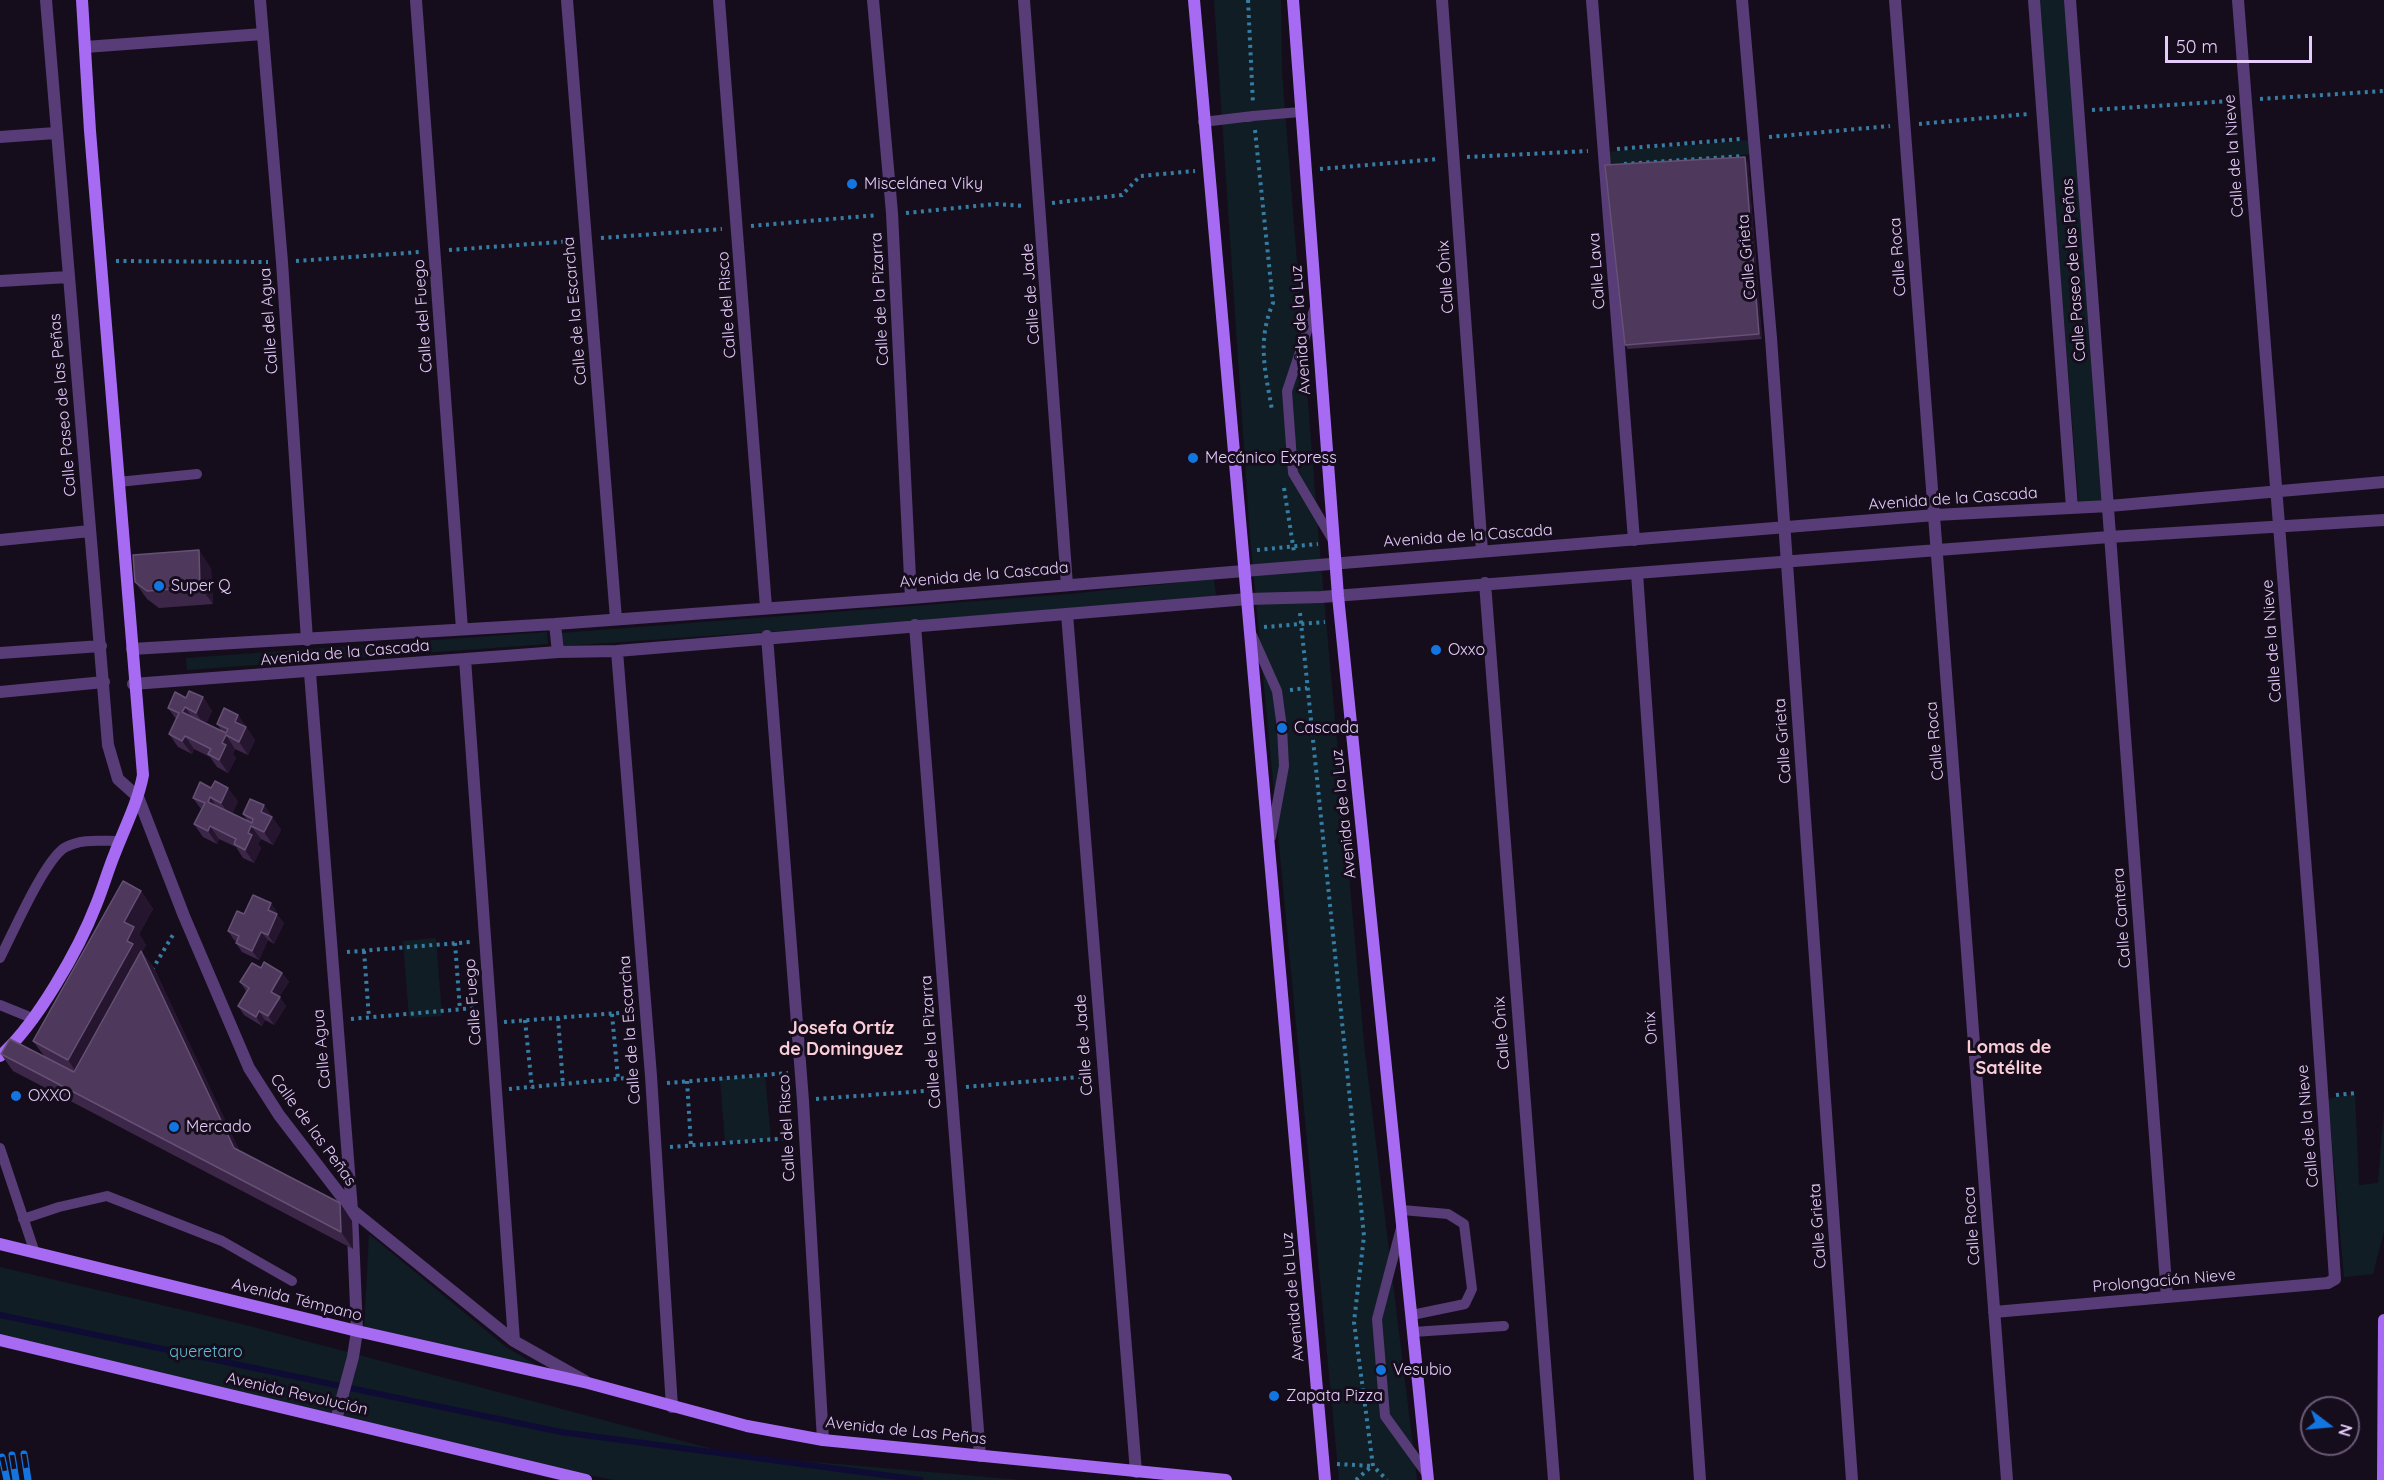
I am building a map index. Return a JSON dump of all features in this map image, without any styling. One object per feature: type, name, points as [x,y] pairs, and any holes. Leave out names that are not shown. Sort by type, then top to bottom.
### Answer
[{"type":"main road","points":[[0,1056],[14,1044],[33,1018],[65,965],[95,907],[138,796],[142,775],[133,684],[82,0]]},
{"type":"main road","name":"Avenida de la Luz","points":[[1194,0],[1325,1480]]},
{"type":"main road","name":"Avenida de la Luz","points":[[1293,0],[1334,543],[1330,563],[1341,620],[1428,1477]]},
{"type":"main road","name":"Avenida Témpano","points":[[0,1244],[357,1331],[588,1383]]},
{"type":"main road","points":[[2383,1480],[2384,1320]]},
{"type":"main road","name":"Avenida Revolución","points":[[0,1340],[586,1480]]},
{"type":"main road","name":"Avenida de Las Peñas","points":[[588,1383],[747,1426],[823,1440],[1226,1480]]},
{"type":"street","name":"Calle Paseo de las Peñas","points":[[46,0],[55,133],[110,753],[118,779],[138,796]]},
{"type":"street","name":"Calle del Agua","points":[[260,0],[282,262],[307,640]]},
{"type":"street","name":"Calle del Fuego","points":[[416,0],[462,630]]},
{"type":"street","name":"Calle de la Escarcha","points":[[567,0],[616,619]]},
{"type":"street","name":"Calle del Risco","points":[[719,0],[765,607]]},
{"type":"street","name":"Calle de la Pizarra","points":[[873,0],[892,213],[911,598]]},
{"type":"street","name":"Calle de Jade","points":[[1024,0],[1041,206],[1067,585]]},
{"type":"street","name":"Calle Ónix","points":[[1442,0],[1482,551]]},
{"type":"street","name":"Calle Lava","points":[[1592,0],[1634,540]]},
{"type":"street","name":"Calle Grieta","points":[[1742,0],[1784,528],[1852,1480]]},
{"type":"street","name":"Calle Roca","points":[[1895,0],[2007,1480]]},
{"type":"street","name":"Calle Paseo de las Peñas","points":[[2034,0],[2072,508]]},
{"type":"street","name":"Calle Paseo de las Peñas","points":[[2070,0],[2109,506],[2109,537]]},
{"type":"street","name":"Calle de la Nieve","points":[[2238,0],[2313,960],[2335,1279]]},
{"type":"street","points":[[85,47],[263,34]]},
{"type":"street","points":[[0,137],[55,133]]},
{"type":"street","points":[[0,281],[68,277]]},
{"type":"street","name":"Avenida de la Cascada","points":[[132,648],[307,640],[911,598],[1935,515],[2109,506],[2384,482]]},
{"type":"street","name":"Avenida de la Cascada","points":[[133,684],[310,673],[558,652],[618,651],[767,636],[1248,599],[1338,596],[2109,537],[2384,520]]},
{"type":"street","points":[[0,540],[90,531]]},
{"type":"street","name":"Calle Cantera","points":[[2109,537],[2167,1297]]},
{"type":"street","name":"Onix","points":[[1636,573],[1701,1480]]},
{"type":"street","name":"Calle Ónix","points":[[1485,583],[1554,1480]]},
{"type":"street","name":"Calle de Jade","points":[[1068,614],[1136,1472]]},
{"type":"street","points":[[555,624],[558,652]]},
{"type":"street","name":"Calle de la Pizarra","points":[[915,625],[980,1456]]},
{"type":"street","name":"Calle del Risco","points":[[767,636],[801,1072],[823,1440]]},
{"type":"street","points":[[0,653],[101,646]]},
{"type":"street","name":"Calle de la Escarcha","points":[[618,651],[651,1085],[672,1407]]},
{"type":"street","name":"Calle Fuego","points":[[465,659],[514,1341]]},
{"type":"street","name":"Calle Agua","points":[[310,673],[352,1210],[357,1331],[353,1358],[336,1420]]},
{"type":"street","points":[[0,692],[104,682]]},
{"type":"street","name":"Calle de las Peñas","points":[[138,796],[184,916],[249,1068],[279,1115],[352,1210],[514,1341],[588,1383]]},
{"type":"street","name":"Prolongación Nieve","points":[[1994,1312],[2328,1283],[2335,1279]]},
{"type":"lane","points":[[1203,122],[1300,112]]},
{"type":"lane","points":[[1315,305],[1287,391],[1293,473],[1334,543]]},
{"type":"lane","points":[[118,482],[197,474]]},
{"type":"lane","points":[[1251,631],[1277,691],[1282,729],[1284,766],[1270,842]]},
{"type":"lane","points":[[0,958],[50,863],[64,849],[84,840],[119,841]]},
{"type":"lane","points":[[0,1005],[33,1018]]},
{"type":"lane","points":[[1,1155],[34,1253]]},
{"type":"lane","points":[[23,1219],[58,1207],[107,1196],[222,1240],[292,1281]]},
{"type":"lane","points":[[1412,1315],[1465,1304],[1472,1288],[1464,1224],[1448,1214],[1402,1217],[1377,1319],[1386,1416],[1428,1477]]},
{"type":"lane","points":[[1413,1332],[1504,1326]]},
{"type":"path","points":[[1248,0],[1251,116],[1273,303],[1264,324],[1262,351]]},
{"type":"path","points":[[2079,111],[2384,91]]},
{"type":"path","points":[[1305,170],[1454,157],[1604,150],[2042,113]]},
{"type":"path","points":[[1605,165],[1754,155]]},
{"type":"path","points":[[1041,206],[1074,199],[1122,195],[1140,176],[1208,170]]},
{"type":"path","points":[[915,212],[996,204],[1024,206]]},
{"type":"path","points":[[737,228],[858,216]]},
{"type":"path","points":[[608,238],[712,230]]},
{"type":"path","points":[[435,251],[553,244]]},
{"type":"path","points":[[102,261],[282,262],[401,253]]},
{"type":"path","points":[[1244,551],[1334,543]]},
{"type":"path","points":[[1299,598],[1364,1236],[1353,1322],[1373,1466],[1387,1480]]},
{"type":"path","points":[[1251,631],[1341,620]]},
{"type":"path","points":[[149,976],[184,916]]},
{"type":"path","points":[[455,943],[460,1010],[369,1018],[364,951],[455,943]]},
{"type":"path","points":[[491,1023],[612,1014],[618,1078],[496,1090]]},
{"type":"path","points":[[558,1018],[562,1085]]},
{"type":"path","points":[[525,1020],[532,1088]]},
{"type":"path","points":[[651,1085],[801,1072]]},
{"type":"path","points":[[687,1081],[691,1145]]},
{"type":"path","points":[[655,1147],[804,1136]]},
{"type":"path","points":[[1324,1463],[1373,1466]]},
{"type":"path","points":[[1356,1480],[1373,1466]]},
{"type":"green space","points":[[1214,0],[1281,0],[1282,72],[1319,542],[1365,1053],[1417,1480],[1339,1480],[1250,537]]},
{"type":"green space","points":[[2038,0],[2065,0],[2104,504],[2079,506]]},
{"type":"green space","points":[[1750,140],[1752,154],[1608,169],[1606,152]]},
{"type":"green space","points":[[1214,579],[1216,596],[924,621],[563,646],[560,633],[1069,594]]},
{"type":"green space","points":[[547,632],[548,644],[187,670],[186,658]]},
{"type":"green space","points":[[436,938],[442,1016],[409,1018],[403,941]]},
{"type":"green space","points":[[765,1076],[771,1139],[725,1142],[720,1079]]},
{"type":"green space","points":[[2355,1094],[2359,1185],[2378,1183],[2384,1109],[2384,1231],[2373,1274],[2344,1277],[2328,1099]]},
{"type":"green space","points":[[369,1234],[506,1347],[543,1369],[364,1331]]},
{"type":"green space","name":"queretaro","points":[[0,1267],[242,1324],[735,1455],[1021,1480],[614,1480],[483,1455],[0,1340]]},
{"type":"building","points":[[1745,157],[1759,334],[1625,345],[1605,165]]},
{"type":"building","points":[[199,550],[200,587],[147,591],[135,582],[133,555]]},
{"type":"building","points":[[189,691],[203,697],[196,713],[185,707],[182,712],[226,733],[228,729],[217,724],[224,708],[238,715],[235,722],[246,727],[239,742],[226,735],[222,743],[226,745],[219,760],[208,754],[211,749],[185,736],[182,741],[169,734],[179,713],[168,708],[175,692],[186,698]]},
{"type":"building","points":[[215,781],[228,788],[221,803],[210,797],[208,802],[252,823],[253,819],[243,814],[250,799],[264,805],[261,812],[272,817],[264,832],[251,826],[248,833],[252,835],[245,850],[234,844],[236,839],[210,826],[208,831],[194,824],[205,803],[193,798],[200,782],[211,788]]},
{"type":"building","points":[[123,881],[141,891],[124,922],[134,927],[127,941],[133,944],[68,1060],[33,1041]]},
{"type":"building","points":[[253,895],[271,903],[268,910],[277,914],[268,935],[261,932],[252,951],[236,943],[239,936],[228,931],[237,911],[244,914]]},
{"type":"building","name":"Mercado","points":[[141,951],[234,1148],[340,1203],[341,1232],[1,1054],[10,1039],[74,1072]]},
{"type":"building","points":[[264,962],[282,973],[271,992],[280,997],[268,1016],[259,1011],[256,1017],[238,1006],[249,988],[240,982],[252,963],[261,968]]},
{"type":"waterway","points":[[0,1315],[561,1432],[921,1480]]},
{"type":"railway","points":[[24,1454],[28,1480]]},
{"type":"railway","points":[[12,1455],[16,1480]]},
{"type":"railway","points":[[2,1457],[7,1480]]},
{"type":"place","name":"Miscelánea Viky","points":[[852,184]]},
{"type":"place","name":"Mecánico Express","points":[[1193,458]]},
{"type":"place","name":"Super Q","points":[[159,586]]},
{"type":"place","name":"Oxxo","points":[[1436,650]]},
{"type":"place","name":"Cascada","points":[[1282,728]]},
{"type":"place","name":"OXXO","points":[[16,1096]]},
{"type":"place","name":"Mercado","points":[[174,1127]]},
{"type":"place","name":"Vesubio","points":[[1381,1370]]},
{"type":"place","name":"Zapata Pizza","points":[[1274,1396]]},
{"type":"district","name":"Josefa Ortíz de Dominguez","points":[[841,1039]]},
{"type":"district","name":"Lomas de Satélite","points":[[2009,1058]]}]
